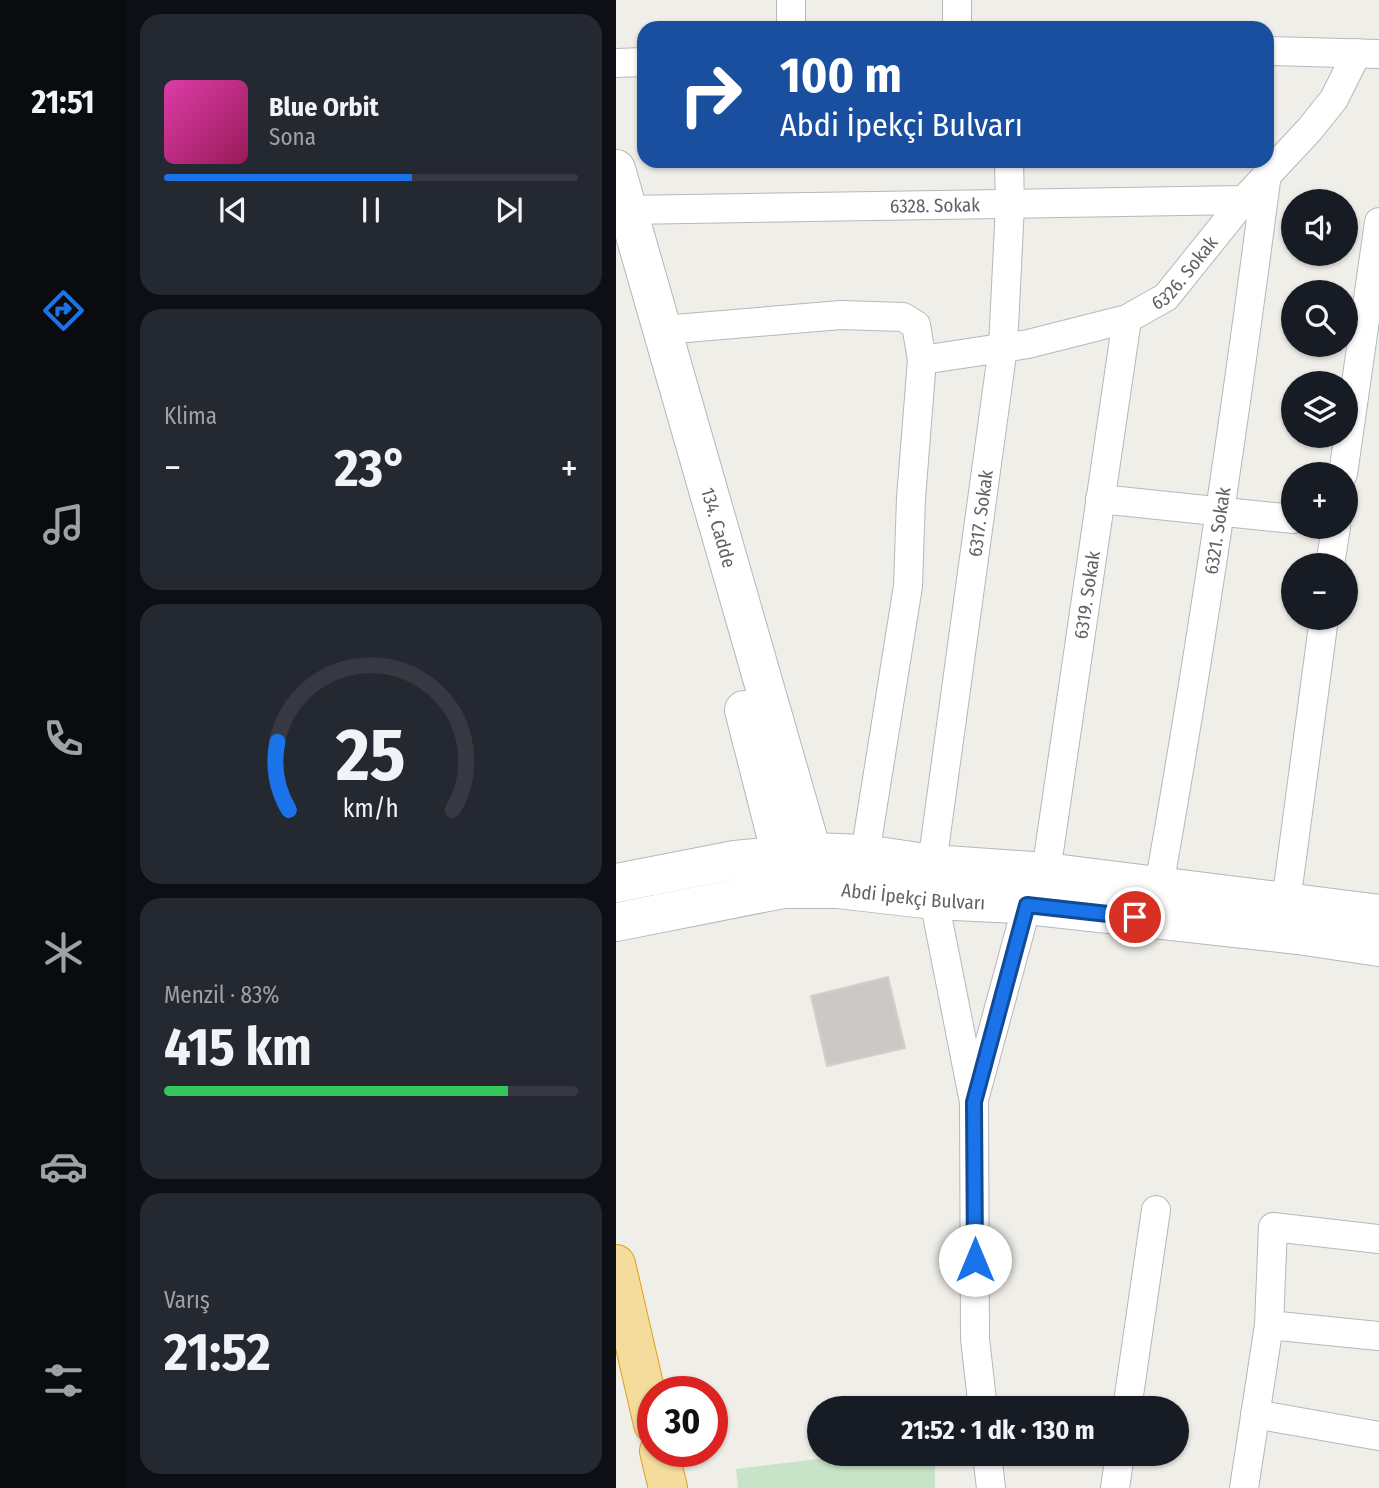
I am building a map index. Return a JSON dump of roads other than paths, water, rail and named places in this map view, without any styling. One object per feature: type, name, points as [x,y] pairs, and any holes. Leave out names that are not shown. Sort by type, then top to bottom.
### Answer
[{"type":"highway","points":[[616,1264],[642,1376]]},
{"type":"highway","points":[[663,1467],[668,1488]]},
{"type":"street","points":[[791,0],[792,21]]},
{"type":"street","points":[[957,0],[957,21]]},
{"type":"street","points":[[1274,51],[1368,54]]},
{"type":"street","name":"6326. Sokak","points":[[1274,166],[1310,129],[1368,54]]},
{"type":"street","points":[[616,63],[637,62]]},
{"type":"street","name":"6317. Sokak","points":[[974,1102],[933,882],[1003,347],[1010,205],[1009,168]]},
{"type":"street","name":"6326. Sokak","points":[[922,360],[1028,344],[1127,319],[1166,297],[1272,168]]},
{"type":"street","name":"134. Cadde","points":[[616,169],[705,485],[797,871]]},
{"type":"street","name":"6321. Sokak","points":[[1159,886],[1221,510],[1267,173]]},
{"type":"street","name":"6328. Sokak","points":[[627,210],[1244,200]]},
{"type":"street","points":[[1345,462],[1379,222]]},
{"type":"street","name":"134. Cadde","points":[[616,260],[742,699],[797,871]]},
{"type":"street","points":[[663,330],[841,315],[902,317],[916,325],[922,360],[911,498],[908,586],[864,854]]},
{"type":"street","name":"6319. Sokak","points":[[1046,873],[1127,319]]},
{"type":"street","points":[[1100,499],[1281,518]]},
{"type":"street","points":[[1286,902],[1322,630]]},
{"type":"street","name":"Abdi İpekçi Bulvarı","points":[[616,922],[864,854],[933,882],[1027,905],[1298,935],[1379,947]]},
{"type":"street","name":"Abdi İpekçi Bulvarı","points":[[616,883],[735,860],[797,871],[838,888],[1046,873],[1379,914]]},
{"type":"street","points":[[982,1396],[975,1339],[974,1102],[1027,905]]},
{"type":"street","points":[[1129,1396],[1156,1210]]},
{"type":"street","points":[[1244,1488],[1269,1325],[1273,1227],[1379,1239]]},
{"type":"street","points":[[1269,1325],[1379,1336]]},
{"type":"street","points":[[1255,1414],[1379,1436]]},
{"type":"street","points":[[988,1466],[991,1488]]},
{"type":"street","points":[[1115,1488],[1118,1466]]}]
